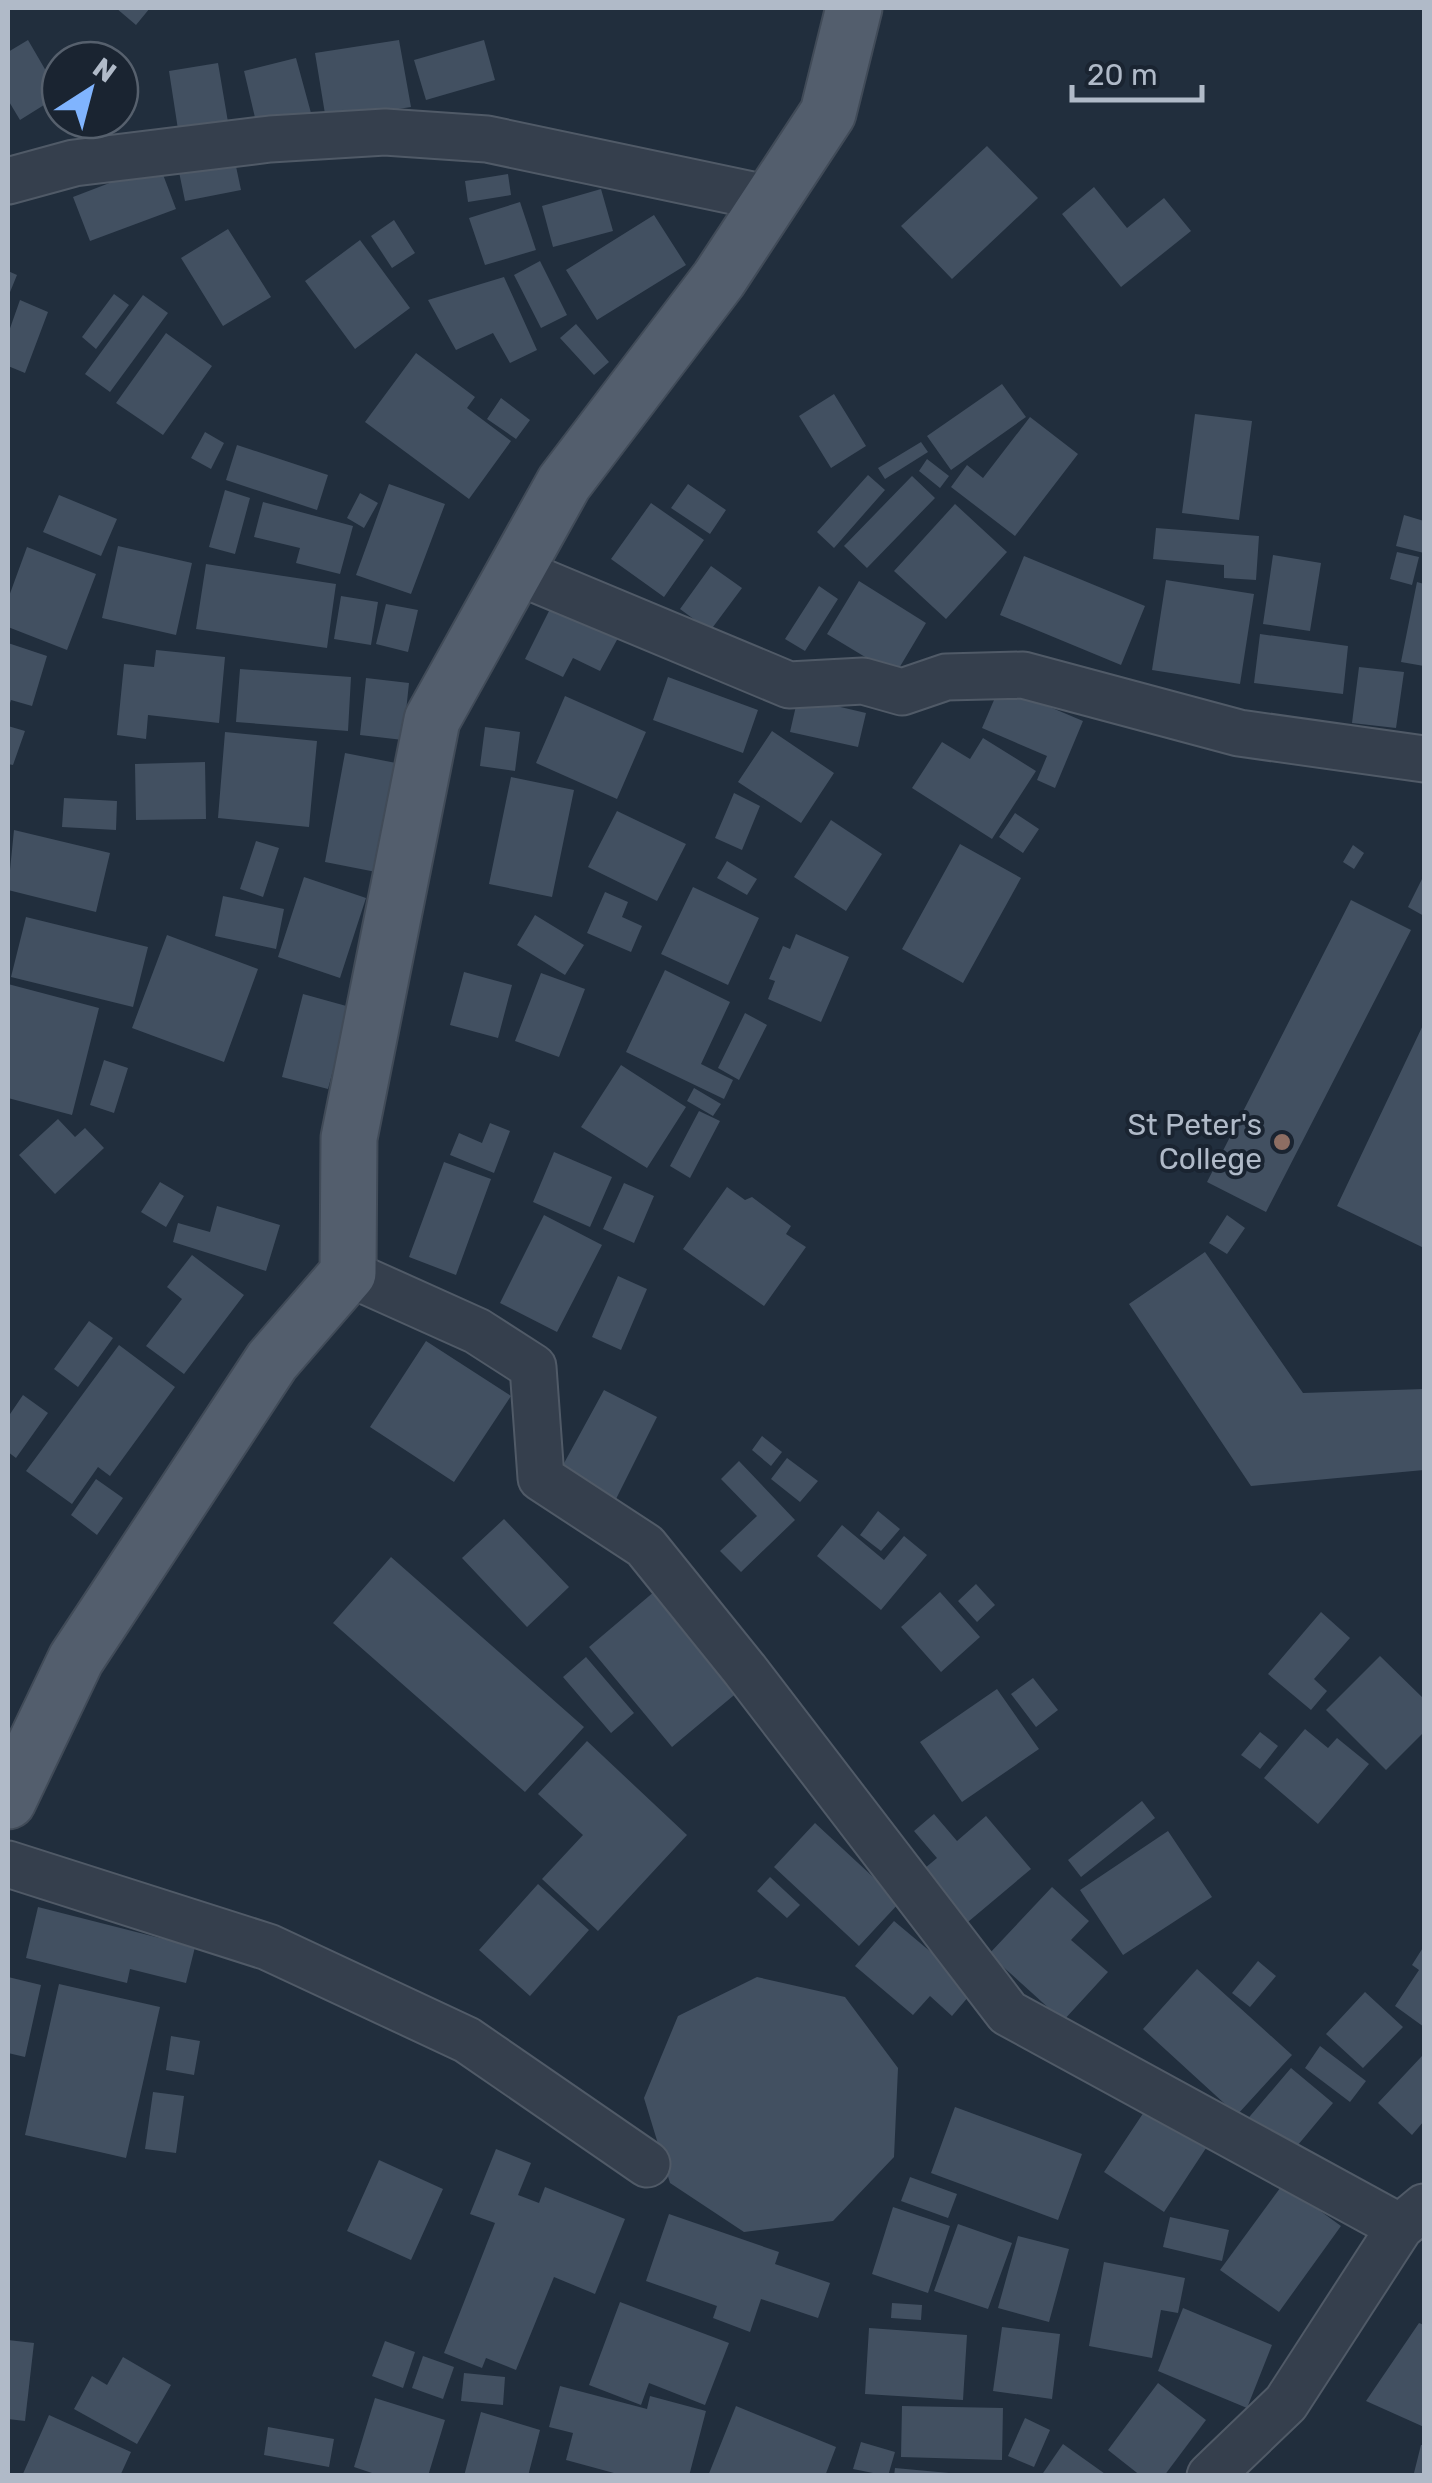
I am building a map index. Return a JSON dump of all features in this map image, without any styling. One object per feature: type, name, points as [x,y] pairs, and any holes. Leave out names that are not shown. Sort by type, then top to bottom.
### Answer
[{"type":"main road","points":[[8,1800],[76,1660],[272,1361],[348,1273],[349,1138],[432,720],[564,483],[720,279],[828,112],[854,8]]},
{"type":"street","points":[[8,181],[74,163],[270,139],[385,132],[487,139],[771,200]]},
{"type":"street","points":[[516,570],[789,685],[863,681],[902,692],[946,676],[1023,675],[1239,733],[1424,759]]},
{"type":"street","points":[[348,1273],[477,1331],[533,1367],[541,1478],[645,1546],[746,1670],[1008,2013],[1412,2217],[1286,2403],[1210,2476]]},
{"type":"street","points":[[8,1864],[268,1947],[467,2040],[647,2164]]},
{"type":"building","points":[[116,8],[150,8],[136,25]]},
{"type":"building","points":[[28,40],[40,61],[40,108],[20,120],[8,100],[8,52]]},
{"type":"building","points":[[399,40],[411,107],[326,120],[315,53]]},
{"type":"building","points":[[484,40],[495,80],[426,100],[414,60]]},
{"type":"building","points":[[296,58],[311,113],[257,126],[244,71]]},
{"type":"building","points":[[218,63],[229,128],[179,136],[169,71]]},
{"type":"building","points":[[987,146],[1038,198],[952,279],[901,226]]},
{"type":"building","points":[[234,157],[241,190],[185,201],[178,167]]},
{"type":"building","points":[[159,164],[176,209],[90,241],[73,197]]},
{"type":"building","points":[[508,174],[511,195],[468,202],[465,181]]},
{"type":"building","points":[[1094,187],[1127,228],[1164,198],[1191,231],[1121,287],[1062,214]]},
{"type":"building","points":[[601,189],[613,231],[553,247],[542,206]]},
{"type":"building","points":[[520,202],[536,250],[485,265],[469,218]]},
{"type":"building","points":[[654,215],[686,265],[597,320],[566,270]]},
{"type":"building","points":[[394,220],[415,253],[392,268],[371,236]]},
{"type":"building","points":[[228,229],[271,297],[223,326],[181,258]]},
{"type":"building","points":[[360,240],[410,308],[355,349],[305,281]]},
{"type":"building","points":[[540,261],[567,315],[541,328],[514,275]]},
{"type":"building","points":[[8,271],[17,275],[8,297]]},
{"type":"building","points":[[504,277],[537,350],[510,363],[493,333],[456,350],[428,300]]},
{"type":"building","points":[[114,294],[129,305],[96,349],[82,337]]},
{"type":"building","points":[[143,295],[168,313],[110,392],[85,374]]},
{"type":"building","points":[[20,300],[48,312],[25,373],[8,366],[8,334]]},
{"type":"building","points":[[576,324],[609,362],[594,375],[560,338]]},
{"type":"building","points":[[166,333],[212,366],[163,435],[116,403]]},
{"type":"building","points":[[416,353],[475,397],[467,408],[511,441],[469,499],[365,422]]},
{"type":"building","points":[[1002,384],[1026,417],[951,470],[927,436]]},
{"type":"building","points":[[834,394],[866,446],[831,468],[799,416]]},
{"type":"building","points":[[501,398],[530,420],[516,439],[487,419]]},
{"type":"building","points":[[1195,414],[1252,421],[1239,520],[1182,513]]},
{"type":"building","points":[[1030,417],[1078,454],[1015,536],[951,487],[967,465],[983,478]]},
{"type":"building","points":[[205,432],[224,443],[211,469],[191,458]]},
{"type":"building","points":[[921,442],[928,452],[885,479],[878,468]]},
{"type":"building","points":[[237,445],[328,475],[317,510],[226,480]]},
{"type":"building","points":[[927,459],[949,476],[940,488],[919,471]]},
{"type":"building","points":[[868,475],[885,490],[834,548],[817,532]]},
{"type":"building","points":[[912,476],[935,498],[867,568],[844,546]]},
{"type":"building","points":[[389,484],[445,504],[411,594],[356,575]]},
{"type":"building","points":[[688,484],[726,510],[710,534],[671,508]]},
{"type":"building","points":[[225,490],[250,498],[235,554],[209,547]]},
{"type":"building","points":[[360,493],[378,503],[364,528],[347,518]]},
{"type":"building","points":[[59,495],[117,519],[101,556],[43,532]]},
{"type":"building","points":[[263,502],[353,526],[340,574],[296,563],[300,548],[254,537]]},
{"type":"building","points":[[651,503],[704,540],[664,597],[611,559]]},
{"type":"building","points":[[955,504],[1007,552],[946,619],[894,571]]},
{"type":"building","points":[[1404,515],[1424,521],[1424,553],[1396,546]]},
{"type":"building","points":[[1156,528],[1259,536],[1256,580],[1224,578],[1224,565],[1153,559]]},
{"type":"building","points":[[118,546],[192,563],[176,635],[102,618]]},
{"type":"building","points":[[27,547],[96,574],[67,650],[8,627],[8,599]]},
{"type":"building","points":[[1397,552],[1419,557],[1412,585],[1390,579]]},
{"type":"building","points":[[1273,555],[1321,563],[1310,631],[1263,624]]},
{"type":"building","points":[[1024,556],[1145,606],[1121,665],[1000,615]]},
{"type":"building","points":[[206,564],[336,584],[327,648],[196,629]]},
{"type":"building","points":[[711,566],[742,588],[710,631],[680,609]]},
{"type":"building","points":[[1166,580],[1254,594],[1240,684],[1152,670]]},
{"type":"building","points":[[859,581],[926,623],[895,675],[827,634]]},
{"type":"building","points":[[1417,582],[1424,584],[1424,666],[1401,662]]},
{"type":"building","points":[[819,586],[838,599],[805,651],[785,639]]},
{"type":"building","points":[[341,596],[378,602],[371,645],[334,639]]},
{"type":"building","points":[[386,604],[418,610],[408,652],[376,644]]},
{"type":"building","points":[[552,605],[618,638],[600,671],[573,658],[563,677],[525,659]]},
{"type":"building","points":[[1260,634],[1348,646],[1343,694],[1254,683]]},
{"type":"building","points":[[8,643],[47,656],[32,706],[11,700],[8,709]]},
{"type":"building","points":[[156,650],[225,657],[219,723],[148,715],[146,739],[117,735],[124,664],[154,667]]},
{"type":"building","points":[[1359,667],[1404,672],[1396,728],[1352,723]]},
{"type":"building","points":[[240,669],[351,677],[348,731],[236,722]]},
{"type":"building","points":[[668,677],[758,710],[743,753],[653,720]]},
{"type":"building","points":[[366,678],[409,683],[403,740],[360,735]]},
{"type":"building","points":[[1000,686],[1083,721],[1055,788],[1037,780],[1047,756],[982,728]]},
{"type":"building","points":[[565,696],[646,732],[617,799],[536,763]]},
{"type":"building","points":[[798,697],[866,713],[858,747],[790,732]]},
{"type":"building","points":[[8,726],[25,731],[13,765],[8,764]]},
{"type":"building","points":[[485,727],[520,732],[515,771],[480,766]]},
{"type":"building","points":[[772,731],[834,773],[801,823],[738,782]]},
{"type":"building","points":[[225,732],[317,741],[309,827],[218,818]]},
{"type":"building","points":[[983,738],[1036,771],[992,839],[912,788],[942,742],[970,759]]},
{"type":"building","points":[[345,753],[396,763],[376,872],[325,862]]},
{"type":"building","points":[[205,762],[206,819],[136,820],[135,764]]},
{"type":"building","points":[[511,777],[574,790],[552,897],[489,884]]},
{"type":"building","points":[[734,793],[760,806],[742,850],[715,838]]},
{"type":"building","points":[[64,798],[117,801],[116,830],[62,827]]},
{"type":"building","points":[[617,811],[686,844],[657,901],[588,867]]},
{"type":"building","points":[[1015,813],[1039,829],[1023,853],[999,837]]},
{"type":"building","points":[[831,820],[882,854],[846,911],[794,877]]},
{"type":"building","points":[[14,830],[110,853],[96,912],[8,890]]},
{"type":"building","points":[[256,841],[279,848],[263,897],[240,889]]},
{"type":"building","points":[[960,844],[1021,878],[963,983],[902,949]]},
{"type":"building","points":[[1353,845],[1364,853],[1354,869],[1343,862]]},
{"type":"building","points":[[727,861],[757,879],[747,895],[717,878]]},
{"type":"building","points":[[1424,875],[1424,916],[1408,907]]},
{"type":"building","points":[[304,877],[366,898],[340,978],[278,957]]},
{"type":"building","points":[[693,887],[759,918],[728,985],[661,954]]},
{"type":"building","points":[[605,892],[628,902],[622,917],[642,926],[631,952],[587,933]]},
{"type":"building","points":[[223,896],[284,909],[276,949],[215,936]]},
{"type":"building","points":[[1351,900],[1411,930],[1266,1212],[1207,1182]]},
{"type":"building","points":[[535,915],[584,945],[565,975],[517,945]]},
{"type":"building","points":[[26,917],[148,947],[133,1007],[11,977]]},
{"type":"building","points":[[796,934],[849,957],[821,1022],[768,999],[775,981],[769,979],[783,946],[790,949]]},
{"type":"building","points":[[167,935],[258,969],[224,1062],[132,1028]]},
{"type":"building","points":[[665,970],[730,1002],[701,1064],[733,1080],[724,1099],[626,1052]]},
{"type":"building","points":[[464,972],[512,985],[498,1038],[450,1025]]},
{"type":"building","points":[[541,973],[585,989],[559,1057],[515,1041]]},
{"type":"building","points":[[8,984],[99,1008],[72,1115],[8,1098]]},
{"type":"building","points":[[303,994],[350,1007],[328,1089],[282,1077]]},
{"type":"building","points":[[745,1013],[767,1025],[739,1080],[718,1068]]},
{"type":"building","points":[[1424,1023],[1424,1248],[1337,1206]]},
{"type":"building","points":[[104,1060],[128,1068],[114,1113],[90,1105]]},
{"type":"building","points":[[621,1065],[686,1107],[647,1168],[581,1127]]},
{"type":"building","points":[[694,1088],[721,1104],[713,1116],[687,1101]]},
{"type":"building","points":[[699,1111],[720,1121],[690,1178],[670,1166]]},
{"type":"building","points":[[58,1119],[75,1137],[85,1128],[104,1148],[55,1194],[19,1155]]},
{"type":"building","points":[[490,1123],[510,1131],[494,1173],[450,1155],[459,1133],[482,1143]]},
{"type":"building","points":[[554,1152],[612,1177],[590,1227],[533,1202]]},
{"type":"building","points":[[444,1162],[491,1179],[456,1275],[409,1257]]},
{"type":"building","points":[[160,1182],[184,1196],[166,1227],[141,1212]]},
{"type":"building","points":[[624,1183],[654,1196],[634,1243],[603,1229]]},
{"type":"building","points":[[727,1187],[745,1200],[752,1197],[791,1226],[786,1234],[806,1247],[764,1306],[683,1249]]},
{"type":"building","points":[[217,1206],[280,1225],[266,1271],[173,1242],[178,1223],[210,1232]]},
{"type":"building","points":[[544,1215],[602,1245],[557,1332],[500,1303]]},
{"type":"building","points":[[1227,1215],[1245,1228],[1227,1254],[1209,1243]]},
{"type":"building","points":[[1205,1252],[1303,1393],[1424,1389],[1424,1470],[1251,1486],[1129,1304]]},
{"type":"building","points":[[192,1255],[244,1295],[184,1374],[146,1346],[182,1299],[167,1287]]},
{"type":"building","points":[[618,1276],[647,1289],[621,1350],[592,1337]]},
{"type":"building","points":[[89,1321],[113,1338],[78,1387],[54,1369]]},
{"type":"building","points":[[426,1341],[511,1396],[454,1482],[370,1427]]},
{"type":"building","points":[[119,1345],[175,1387],[110,1476],[98,1467],[72,1504],[26,1471]]},
{"type":"building","points":[[604,1390],[657,1417],[613,1505],[557,1476]]},
{"type":"building","points":[[23,1395],[48,1413],[16,1458],[8,1452],[8,1417]]},
{"type":"building","points":[[762,1436],[782,1452],[771,1466],[752,1450]]},
{"type":"building","points":[[787,1458],[818,1481],[800,1502],[771,1479]]},
{"type":"building","points":[[739,1461],[795,1520],[741,1572],[720,1551],[757,1516],[721,1479]]},
{"type":"building","points":[[96,1479],[123,1498],[97,1535],[71,1515]]},
{"type":"building","points":[[878,1511],[900,1529],[881,1551],[860,1535]]},
{"type":"building","points":[[504,1519],[569,1587],[527,1627],[462,1558]]},
{"type":"building","points":[[842,1525],[884,1560],[904,1536],[927,1555],[881,1610],[817,1556]]},
{"type":"building","points":[[391,1557],[584,1727],[525,1792],[333,1623]]},
{"type":"building","points":[[976,1584],[995,1605],[977,1622],[958,1601]]},
{"type":"building","points":[[655,1591],[739,1691],[672,1747],[589,1647]]},
{"type":"building","points":[[940,1592],[980,1637],[941,1672],[901,1627]]},
{"type":"building","points":[[1321,1612],[1350,1638],[1314,1679],[1327,1691],[1311,1710],[1268,1674]]},
{"type":"building","points":[[1380,1656],[1424,1699],[1424,1732],[1386,1770],[1326,1710]]},
{"type":"building","points":[[586,1657],[634,1713],[611,1733],[563,1677]]},
{"type":"building","points":[[1033,1678],[1058,1710],[1036,1727],[1011,1694]]},
{"type":"building","points":[[997,1689],[1039,1749],[962,1802],[920,1742]]},
{"type":"building","points":[[1305,1729],[1328,1748],[1337,1738],[1369,1764],[1318,1824],[1264,1778]]},
{"type":"building","points":[[1260,1732],[1278,1746],[1260,1769],[1241,1755]]},
{"type":"building","points":[[587,1741],[687,1835],[598,1931],[542,1879],[583,1835],[538,1794]]},
{"type":"building","points":[[1142,1801],[1155,1818],[1081,1877],[1068,1860]]},
{"type":"building","points":[[934,1814],[957,1841],[986,1816],[1031,1869],[956,1932],[912,1879],[937,1858],[914,1831]]},
{"type":"building","points":[[815,1823],[900,1902],[859,1946],[774,1867]]},
{"type":"building","points":[[1168,1831],[1212,1897],[1123,1955],[1080,1890]]},
{"type":"building","points":[[770,1877],[800,1905],[787,1918],[757,1891]]},
{"type":"building","points":[[538,1884],[589,1930],[530,1996],[479,1950]]},
{"type":"building","points":[[1052,1887],[1089,1921],[1071,1940],[1108,1972],[1063,2021],[989,1954]]},
{"type":"building","points":[[38,1907],[195,1947],[186,1983],[130,1969],[127,1983],[26,1958]]},
{"type":"building","points":[[894,1921],[975,1989],[952,2016],[930,1996],[913,2015],[855,1966]]},
{"type":"building","points":[[1424,1946],[1424,2027],[1395,2006],[1419,1970],[1412,1965]]},
{"type":"building","points":[[1258,1961],[1276,1976],[1250,2007],[1232,1993]]},
{"type":"building","points":[[1197,1969],[1292,2055],[1237,2115],[1143,2029]]},
{"type":"building","points":[[8,1977],[41,1985],[25,2057],[8,2053]]},
{"type":"building","points":[[757,1977],[845,1997],[898,2068],[894,2157],[833,2221],[744,2232],[670,2183],[644,2098],[678,2016]]},
{"type":"building","points":[[59,1984],[160,2007],[126,2158],[25,2135]]},
{"type":"building","points":[[1365,1992],[1403,2027],[1363,2068],[1326,2034]]},
{"type":"building","points":[[171,2036],[200,2041],[194,2075],[166,2070]]},
{"type":"building","points":[[1320,2046],[1366,2081],[1350,2102],[1305,2068]]},
{"type":"building","points":[[1422,2056],[1424,2121],[1412,2135],[1378,2103]]},
{"type":"building","points":[[1291,2068],[1333,2103],[1287,2158],[1245,2122]]},
{"type":"building","points":[[153,2092],[184,2096],[176,2153],[145,2149]]},
{"type":"building","points":[[1152,2100],[1212,2139],[1164,2212],[1104,2172]]},
{"type":"building","points":[[955,2107],[1082,2154],[1058,2220],[931,2173]]},
{"type":"building","points":[[496,2149],[531,2163],[518,2195],[539,2203],[545,2187],[625,2219],[595,2294],[554,2277],[516,2370],[486,2358],[482,2368],[444,2353],[495,2223],[470,2214]]},
{"type":"building","points":[[379,2160],[443,2189],[411,2260],[347,2231]]},
{"type":"building","points":[[910,2177],[957,2194],[948,2218],[901,2201]]},
{"type":"building","points":[[1283,2184],[1341,2226],[1279,2312],[1220,2270]]},
{"type":"building","points":[[893,2207],[950,2226],[928,2293],[872,2274]]},
{"type":"building","points":[[669,2214],[779,2252],[775,2264],[830,2283],[818,2318],[761,2299],[750,2332],[713,2318],[717,2306],[646,2281]]},
{"type":"building","points":[[1170,2217],[1229,2230],[1222,2261],[1163,2247]]},
{"type":"building","points":[[958,2224],[1012,2243],[988,2309],[934,2291]]},
{"type":"building","points":[[1018,2236],[1069,2249],[1049,2322],[998,2308]]},
{"type":"building","points":[[1104,2262],[1185,2278],[1178,2313],[1161,2310],[1152,2358],[1089,2346]]},
{"type":"building","points":[[620,2302],[729,2343],[705,2405],[649,2383],[641,2405],[589,2385]]},
{"type":"building","points":[[892,2303],[922,2305],[921,2320],[891,2318]]},
{"type":"building","points":[[1183,2308],[1272,2345],[1247,2408],[1158,2371]]},
{"type":"building","points":[[1419,2323],[1424,2325],[1424,2427],[1366,2401]]},
{"type":"building","points":[[1002,2327],[1060,2334],[1052,2399],[993,2391]]},
{"type":"building","points":[[869,2328],[967,2335],[963,2400],[865,2394]]},
{"type":"building","points":[[8,2340],[34,2343],[25,2421],[8,2419]]},
{"type":"building","points":[[385,2341],[415,2352],[403,2388],[372,2376]]},
{"type":"building","points":[[423,2356],[454,2367],[443,2399],[412,2388]]},
{"type":"building","points":[[123,2357],[171,2385],[137,2444],[74,2409],[92,2376],[107,2385]]},
{"type":"building","points":[[464,2373],[505,2377],[503,2405],[461,2401]]},
{"type":"building","points":[[1158,2383],[1206,2420],[1164,2476],[1141,2476],[1108,2450]]},
{"type":"building","points":[[560,2386],[647,2409],[650,2396],[706,2411],[689,2476],[625,2476],[566,2460],[573,2433],[549,2427]]},
{"type":"building","points":[[375,2398],[445,2420],[428,2476],[381,2476],[354,2467]]},
{"type":"building","points":[[736,2406],[836,2447],[825,2476],[708,2476]]},
{"type":"building","points":[[902,2406],[1003,2408],[1002,2460],[901,2457]]},
{"type":"building","points":[[481,2412],[540,2430],[528,2476],[464,2476]]},
{"type":"building","points":[[49,2415],[131,2452],[120,2476],[22,2476]]},
{"type":"building","points":[[1025,2418],[1050,2430],[1034,2467],[1008,2456]]},
{"type":"building","points":[[268,2427],[334,2439],[329,2467],[264,2455]]},
{"type":"building","points":[[861,2442],[895,2452],[888,2476],[853,2469]]},
{"type":"building","points":[[1063,2444],[1108,2476],[1041,2476]]},
{"type":"building","points":[[1424,2445],[1424,2476],[1414,2473]]},
{"type":"building","points":[[895,2468],[949,2473],[949,2476],[894,2476]]},
{"type":"place","name":"St Peter's College","points":[[1282,1142]]}]
